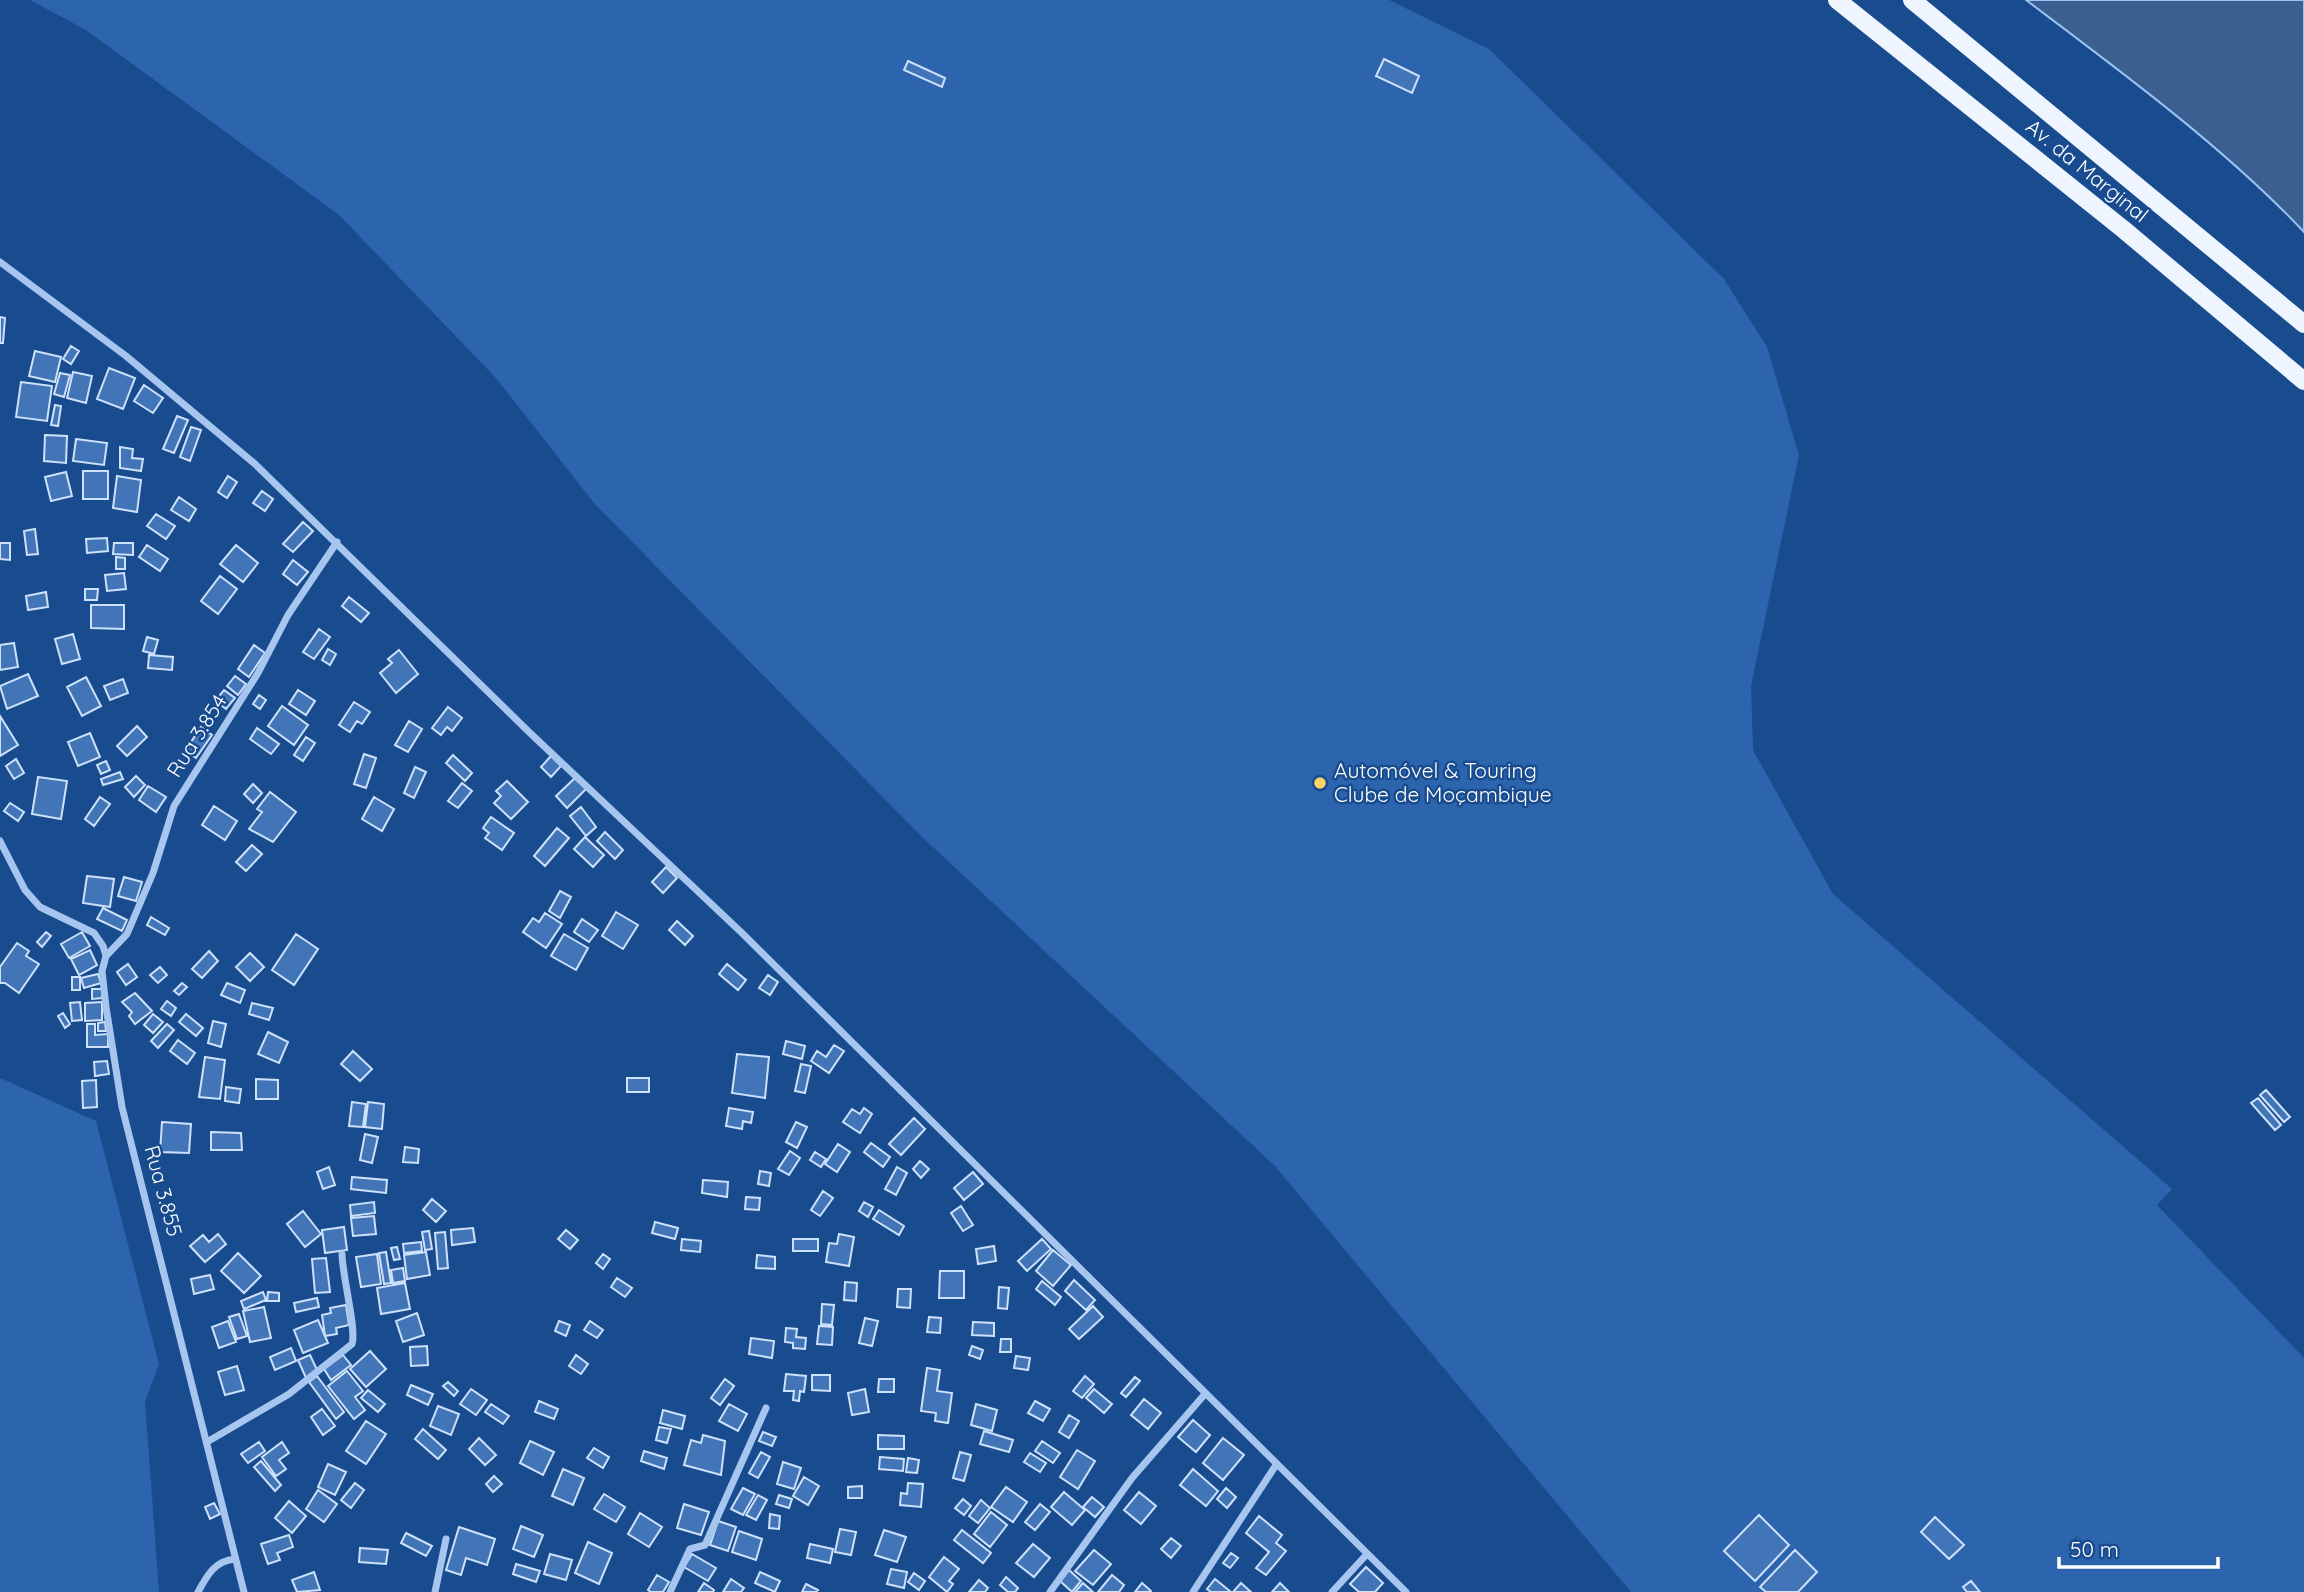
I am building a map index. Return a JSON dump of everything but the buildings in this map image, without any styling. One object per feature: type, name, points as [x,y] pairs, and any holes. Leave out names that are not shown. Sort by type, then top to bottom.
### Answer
[{"type":"main road","name":"Av. da Marginal","points":[[1837,0],[2123,229],[2304,381]]},
{"type":"main road","name":"Av. da Marginal","points":[[1912,0],[2304,324]]},
{"type":"street","points":[[0,262],[126,356],[255,464],[529,732],[742,933],[1406,1592]]},
{"type":"street","name":"Rua 3.854","points":[[106,956],[127,934],[153,873],[174,806],[258,673],[288,615],[337,542]]},
{"type":"street","points":[[0,841],[25,890],[40,907],[94,933],[106,956]]},
{"type":"street","name":"Rua 3.855","points":[[106,956],[104,983],[122,1107],[244,1592]]},
{"type":"street","points":[[208,1442],[289,1394],[352,1344],[354,1334],[345,1294],[342,1254]]},
{"type":"street","points":[[1050,1592],[1132,1478],[1205,1394]]},
{"type":"street","points":[[670,1592],[690,1549],[705,1545],[766,1408]]},
{"type":"street","points":[[1193,1592],[1276,1465]]},
{"type":"street","points":[[435,1592],[446,1539]]},
{"type":"street","points":[[1332,1592],[1367,1554]]},
{"type":"street","points":[[198,1592],[209,1572],[219,1563],[235,1559]]},
{"type":"shaded area","name":"Automóvel & Touring Clube de Moçambique","points":[[30,0],[1389,0],[1489,49],[1724,279],[1767,347],[1799,455],[1751,686],[1753,750],[1833,894],[2172,1189],[2157,1205],[2304,1358],[2304,1592],[1631,1592],[1274,1165],[919,834],[594,503],[496,378],[339,215],[86,30]]},
{"type":"shaded area","points":[[2026,0],[2304,0],[2304,232],[2206,140]]},
{"type":"shaded area","points":[[0,1078],[96,1121],[159,1364],[145,1402],[159,1592],[0,1592]]},
{"type":"place","name":"Automóvel & Touring Clube de Moçambique","points":[[1320,783]]}]
